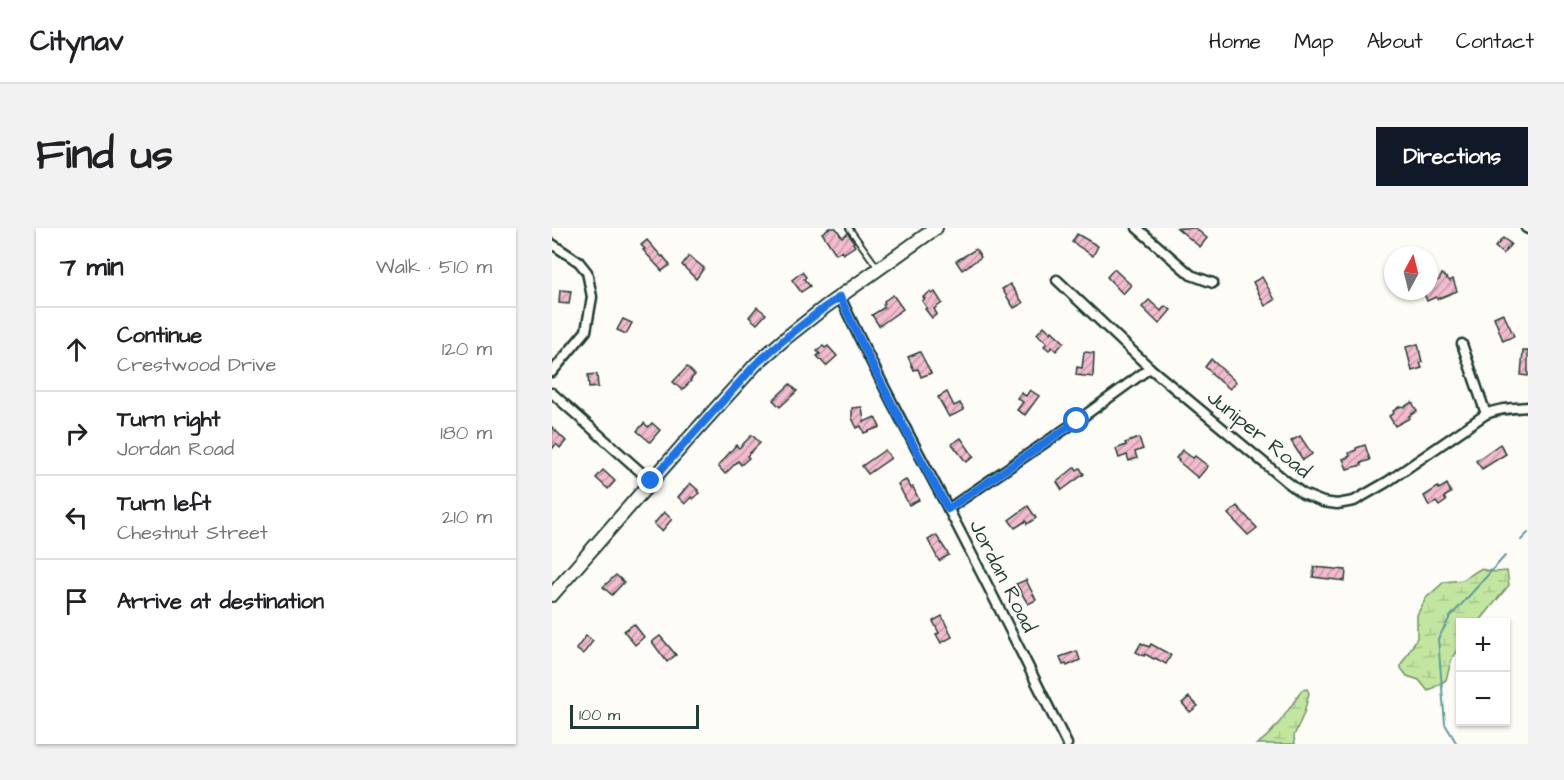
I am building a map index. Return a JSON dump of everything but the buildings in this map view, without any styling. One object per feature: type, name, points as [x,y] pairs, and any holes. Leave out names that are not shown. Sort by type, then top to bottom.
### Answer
[{"type":"main road","points":[[552,595],[756,364],[825,307],[936,228]]},
{"type":"street","points":[[1137,228],[1191,275],[1213,283]]},
{"type":"street","points":[[552,244],[579,262],[587,272],[592,297],[586,331],[552,372]]},
{"type":"street","name":"Juniper Road","points":[[1057,280],[1150,368],[1286,481],[1303,494],[1323,502],[1337,504],[1354,501],[1387,482],[1486,414],[1504,409],[1528,407]]},
{"type":"street","name":"Jordan Road","points":[[840,297],[877,373],[999,606],[1066,744]]},
{"type":"street","points":[[1462,344],[1486,414]]},
{"type":"street","points":[[948,509],[1150,368]]},
{"type":"street","points":[[552,393],[651,481]]},
{"type":"lane","points":[[849,228],[878,268]]},
{"type":"green space","points":[[1480,569],[1496,572],[1507,571],[1509,585],[1482,618],[1456,618],[1456,652],[1446,680],[1428,691],[1419,680],[1407,676],[1401,665],[1417,638],[1417,615],[1426,598],[1444,582],[1463,580]]},
{"type":"green space","points":[[1307,689],[1309,693],[1304,713],[1294,736],[1295,744],[1257,744],[1276,727],[1302,690]]},
{"type":"waterway","points":[[1521,540],[1528,533]]},
{"type":"waterway","points":[[1457,744],[1445,724],[1438,639],[1450,617],[1505,556]]},
{"type":"route","points":[[651,481],[756,364],[840,297],[948,509],[1077,421]]}]
